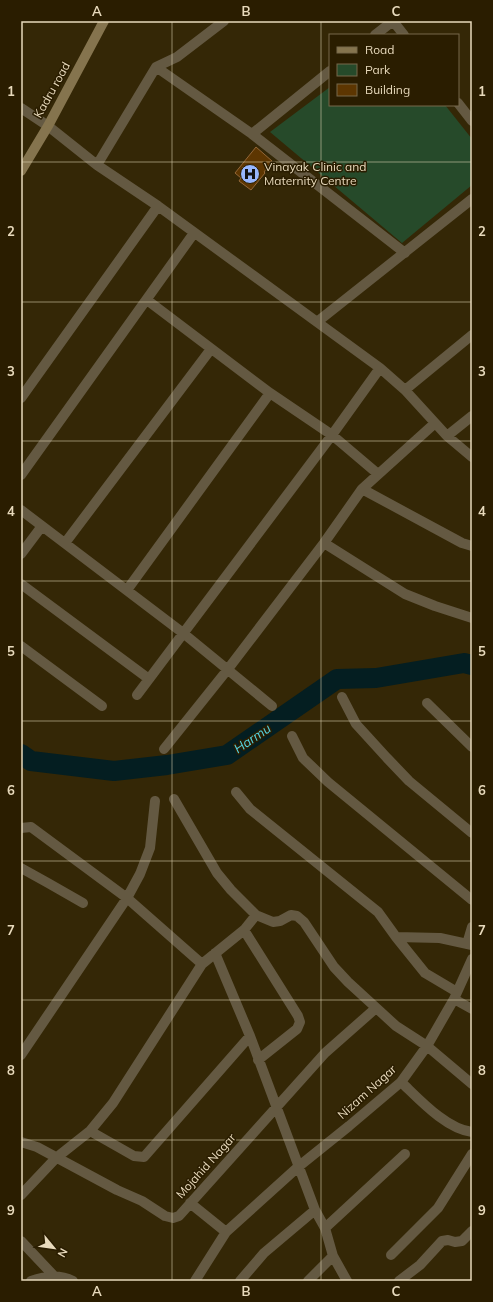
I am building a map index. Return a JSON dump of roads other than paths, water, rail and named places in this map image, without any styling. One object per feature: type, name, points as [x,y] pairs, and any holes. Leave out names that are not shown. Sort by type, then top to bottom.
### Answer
[{"type":"main road","name":"Kadru road","points":[[21,171],[48,126],[104,21]]},
{"type":"street","points":[[97,165],[156,67],[177,58],[224,21]]},
{"type":"street","points":[[376,34],[393,21],[403,34]]},
{"type":"street","points":[[156,67],[252,134],[405,253]]},
{"type":"street","points":[[252,134],[329,72]]},
{"type":"street","points":[[459,104],[472,121]]},
{"type":"street","points":[[21,108],[48,126],[97,165],[158,206],[380,368],[405,390],[434,424],[472,457]]},
{"type":"street","points":[[317,322],[472,199]]},
{"type":"street","points":[[21,398],[158,206]]},
{"type":"street","points":[[21,476],[194,233]]},
{"type":"street","points":[[147,300],[210,349],[332,436],[378,474]]},
{"type":"street","points":[[405,390],[472,336]]},
{"type":"street","points":[[65,543],[210,349]]},
{"type":"street","points":[[137,695],[332,436],[380,368]]},
{"type":"street","points":[[127,590],[270,393]]},
{"type":"street","points":[[447,436],[472,416]]},
{"type":"street","points":[[164,749],[228,669],[324,544],[362,489],[434,424]]},
{"type":"street","points":[[362,489],[462,543],[472,546]]},
{"type":"street","points":[[21,510],[183,633],[272,706]]},
{"type":"street","points":[[21,554],[42,526]]},
{"type":"street","points":[[324,544],[405,594],[472,618]]},
{"type":"street","points":[[21,584],[150,679]]},
{"type":"street","points":[[21,646],[102,706]]},
{"type":"street","points":[[342,697],[356,724],[386,758],[409,781],[472,833]]},
{"type":"street","points":[[427,703],[472,747]]},
{"type":"street","points":[[292,736],[303,758],[328,782],[472,900]]},
{"type":"street","points":[[236,792],[250,809],[378,912],[425,973],[456,995],[472,1009]]},
{"type":"street","points":[[174,799],[217,873],[231,890],[256,915],[273,922],[280,921],[291,915],[297,916],[304,922],[334,967],[376,1008],[396,1026],[427,1046],[472,1084]]},
{"type":"street","points":[[21,1055],[127,898],[140,874],[150,848],[155,801]]},
{"type":"street","points":[[21,828],[31,827],[127,898],[202,964]]},
{"type":"street","points":[[21,868],[83,903]]},
{"type":"street","points":[[21,1195],[56,1158],[90,1131],[113,1103],[202,964],[244,930],[256,915]]},
{"type":"street","points":[[396,937],[440,938],[469,944],[472,927]]},
{"type":"street","points":[[244,930],[298,1016],[300,1022],[297,1029],[258,1060]]},
{"type":"street","points":[[215,953],[250,1036],[315,1210],[325,1228],[333,1256],[347,1281]]},
{"type":"street","name":"Nizam Nagar","points":[[195,1281],[226,1232],[298,1167],[350,1126],[401,1082],[427,1046],[456,995],[472,959]]},
{"type":"street","name":"Mojahid Nagar","points":[[21,1142],[37,1147],[117,1190],[142,1201],[164,1216],[173,1218],[179,1216],[324,1053],[376,1008]]},
{"type":"street","points":[[90,1131],[134,1156],[144,1157],[250,1036]]},
{"type":"street","points":[[401,1082],[440,1118],[472,1132]]},
{"type":"street","points":[[325,1228],[405,1154]]},
{"type":"street","points":[[391,1255],[438,1208],[472,1154]]},
{"type":"street","points":[[190,1203],[226,1232]]},
{"type":"street","points":[[240,1281],[264,1253],[315,1210]]},
{"type":"street","points":[[399,1281],[420,1265],[442,1241],[462,1241],[472,1231]]},
{"type":"street","points":[[21,1241],[55,1277]]},
{"type":"street","points":[[308,1281],[333,1256]]},
{"type":"street","points":[[31,1281],[43,1277],[65,1277],[73,1281]]},
{"type":"waterway","name":"Harmu","points":[[21,754],[31,761],[114,771],[167,765],[227,755],[337,679],[376,678],[464,663],[472,665]]},
{"type":"place","name":"Vinayak Clinic and Maternity Centre","points":[[250,174]]}]
